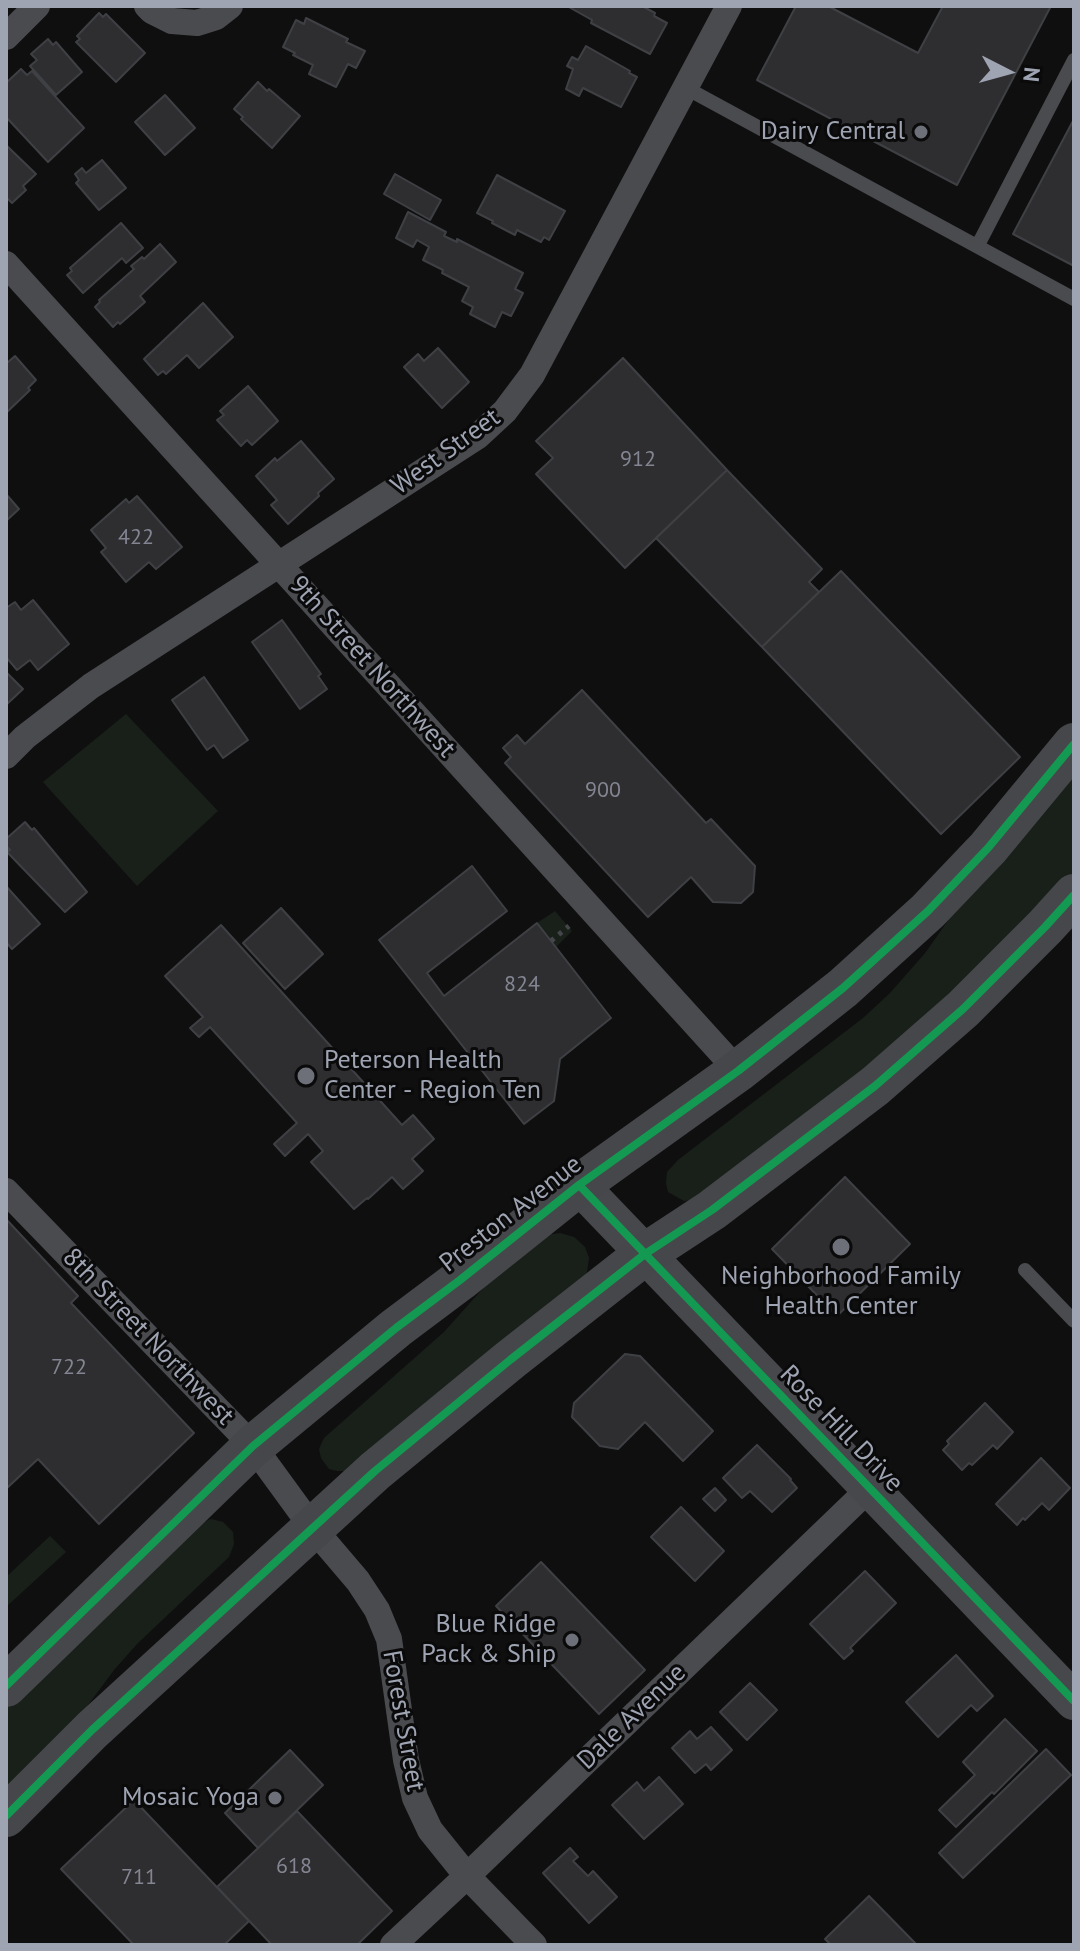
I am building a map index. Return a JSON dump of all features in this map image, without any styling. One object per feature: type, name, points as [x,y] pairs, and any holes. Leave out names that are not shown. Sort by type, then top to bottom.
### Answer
[{"type":"main road","name":"Preston Avenue","points":[[6,1686],[253,1446],[396,1328],[579,1185],[738,1071],[843,988],[928,911],[988,848],[1074,744]]},
{"type":"main road","points":[[6,1816],[92,1730],[375,1471],[645,1254],[712,1210],[875,1086],[963,1009],[1074,895]]},
{"type":"street","points":[[6,37],[37,6]]},
{"type":"street","points":[[147,6],[172,21],[197,23],[216,17],[230,6]]},
{"type":"street","name":"West Street","points":[[6,756],[25,737],[91,686],[478,436],[505,411],[532,375],[729,6]]},
{"type":"street","name":"9th Street Northwest","points":[[6,264],[738,1071]]},
{"type":"street","name":"Rose Hill Drive","points":[[579,1185],[1074,1701]]},
{"type":"street","name":"8th Street Northwest","points":[[6,1191],[253,1446],[312,1527]]},
{"type":"street","name":"Dale Avenue","points":[[393,1945],[870,1488]]},
{"type":"street","name":"Forest Street","points":[[312,1527],[358,1581],[377,1610],[389,1639],[415,1798],[430,1830],[467,1876],[534,1945]]},
{"type":"lane","points":[[978,245],[1074,60]]},
{"type":"lane","points":[[686,88],[1074,299]]},
{"type":"lane","points":[[1025,1270],[1074,1321]]},
{"type":"path","points":[[551,941],[573,923]]},
{"type":"shaded area","points":[[126,714],[218,811],[137,886],[43,782]]},
{"type":"shaded area","points":[[1074,773],[1074,874],[1000,955],[928,1023],[693,1200],[684,1201],[668,1192],[667,1172],[678,1160],[863,1018],[890,993],[926,952],[951,916]]},
{"type":"shaded area","points":[[555,911],[572,931],[556,947],[537,923]]},
{"type":"shaded area","points":[[560,1233],[574,1237],[585,1247],[589,1258],[583,1280],[347,1471],[329,1469],[319,1449],[324,1438],[444,1332],[495,1275],[546,1235]]},
{"type":"shaded area","points":[[211,1519],[223,1522],[233,1532],[234,1544],[229,1557],[137,1644],[68,1732],[6,1796],[6,1708],[194,1526]]},
{"type":"shaded area","points":[[50,1536],[66,1552],[6,1607],[6,1577]]},
{"type":"building","points":[[567,6],[642,6],[667,23],[650,54],[591,23],[592,20]]},
{"type":"building","name":"Dairy Central","points":[[796,6],[828,6],[918,53],[943,6],[1051,6],[957,185],[757,80]]},
{"type":"building","points":[[99,13],[103,17],[106,14],[145,53],[116,82],[76,42],[80,39],[77,36]]},
{"type":"building","points":[[306,18],[365,51],[356,68],[348,64],[336,87],[309,74],[313,65],[283,47],[296,20],[304,24]]},
{"type":"building","points":[[48,39],[53,45],[56,42],[82,72],[56,95],[30,66],[37,60],[31,54]]},
{"type":"building","points":[[586,46],[637,77],[621,107],[583,88],[579,96],[566,89],[573,69],[567,66],[572,57],[578,60]]},
{"type":"building","points":[[21,69],[27,75],[32,71],[84,128],[48,162],[6,117],[6,83]]},
{"type":"building","points":[[258,82],[300,116],[272,148],[234,109]]},
{"type":"building","points":[[165,95],[195,128],[165,155],[135,122]]},
{"type":"building","points":[[1074,119],[1074,266],[1013,234]]},
{"type":"building","points":[[6,145],[36,174],[23,186],[26,190],[12,203],[6,197]]},
{"type":"building","points":[[102,160],[126,188],[99,210],[76,183],[79,180],[75,174],[82,168],[86,173]]},
{"type":"building","points":[[395,174],[441,200],[430,220],[384,194]]},
{"type":"building","points":[[497,175],[565,211],[549,240],[544,237],[541,242],[517,230],[515,235],[477,213]]},
{"type":"building","points":[[408,212],[446,232],[444,236],[457,242],[457,239],[523,273],[515,289],[523,293],[511,316],[502,312],[495,327],[470,314],[473,307],[462,301],[469,287],[423,260],[429,247],[417,240],[413,247],[396,238]]},
{"type":"building","points":[[121,223],[143,248],[126,263],[122,258],[83,293],[67,275],[72,271],[70,268]]},
{"type":"building","points":[[160,244],[176,262],[140,296],[145,302],[113,327],[95,307],[134,269],[131,266]]},
{"type":"building","points":[[203,303],[233,337],[199,368],[187,355],[166,374],[163,371],[158,375],[144,359]]},
{"type":"building","points":[[438,348],[469,382],[442,408],[404,367],[418,354],[424,361]]},
{"type":"building","points":[[15,356],[36,380],[6,413],[6,362]]},
{"type":"building","points":[[623,358],[727,470],[625,568],[536,474],[553,458],[536,441]]},
{"type":"building","points":[[248,386],[278,421],[252,445],[247,440],[241,446],[217,420],[224,415],[220,411]]},
{"type":"building","points":[[301,441],[334,479],[288,524],[271,505],[277,500],[256,476],[275,458],[277,461]]},
{"type":"building","points":[[727,470],[822,569],[809,582],[819,592],[762,647],[656,538]]},
{"type":"building","points":[[6,494],[19,509],[6,521]]},
{"type":"building","points":[[137,496],[182,547],[156,569],[149,562],[126,582],[101,552],[106,548],[91,530],[126,499],[129,503]]},
{"type":"building","points":[[841,571],[1020,757],[941,834],[762,647]]},
{"type":"building","points":[[33,600],[69,644],[38,670],[30,660],[17,670],[6,657],[6,608],[15,602],[21,610]]},
{"type":"building","points":[[282,620],[321,674],[318,676],[327,689],[300,709],[252,642]]},
{"type":"building","points":[[6,672],[23,689],[6,705]]},
{"type":"building","points":[[204,677],[248,740],[223,758],[214,745],[207,750],[172,700]]},
{"type":"building","points":[[582,690],[706,823],[711,819],[755,866],[753,892],[741,903],[713,902],[691,877],[648,917],[505,763],[511,757],[503,748],[517,735],[525,744]]},
{"type":"building","points":[[25,822],[32,830],[34,828],[87,892],[65,912],[7,852],[10,850],[6,839]]},
{"type":"building","points":[[472,866],[507,911],[427,973],[444,996],[537,923],[611,1018],[560,1059],[554,1101],[524,1124],[379,940]]},
{"type":"building","points":[[6,886],[40,924],[12,949],[6,942]]},
{"type":"building","points":[[281,908],[323,954],[285,989],[243,943]]},
{"type":"building","name":"Peterson Health Center - Region Ten","points":[[221,925],[402,1125],[413,1115],[434,1139],[412,1159],[423,1171],[403,1189],[392,1177],[354,1209],[311,1162],[323,1151],[308,1134],[285,1156],[274,1144],[297,1123],[210,1027],[199,1037],[190,1028],[203,1017],[165,976]]},
{"type":"building","name":"Neighborhood Family Health Center","points":[[845,1177],[910,1244],[837,1316],[772,1249]]},
{"type":"building","points":[[6,1219],[78,1296],[71,1303],[194,1433],[99,1524],[38,1459],[6,1489]]},
{"type":"building","points":[[625,1354],[640,1356],[713,1431],[683,1461],[645,1422],[618,1449],[600,1446],[572,1417],[574,1403]]},
{"type":"building","points":[[985,1403],[1013,1432],[997,1449],[993,1445],[962,1470],[943,1450],[949,1444],[947,1441]]},
{"type":"building","points":[[757,1445],[797,1488],[772,1512],[750,1491],[742,1498],[723,1478]]},
{"type":"building","points":[[1041,1458],[1070,1488],[1049,1510],[1042,1503],[1017,1525],[996,1504]]},
{"type":"building","points":[[715,1488],[726,1500],[715,1511],[703,1499]]},
{"type":"building","points":[[681,1507],[724,1551],[695,1581],[651,1537]]},
{"type":"building","name":"Blue Ridge Pack & Ship","points":[[541,1562],[645,1670],[599,1714],[496,1606]]},
{"type":"building","points":[[865,1571],[896,1603],[850,1648],[853,1651],[844,1659],[810,1624]]},
{"type":"building","points":[[956,1655],[993,1696],[977,1711],[971,1705],[938,1737],[906,1702]]},
{"type":"building","points":[[750,1683],[777,1710],[747,1740],[720,1712]]},
{"type":"building","points":[[1005,1719],[1037,1751],[956,1827],[939,1810],[975,1775],[963,1762]]},
{"type":"building","points":[[711,1727],[732,1750],[711,1770],[706,1764],[695,1773],[672,1748],[690,1731],[697,1739]]},
{"type":"building","points":[[1046,1749],[1071,1775],[963,1878],[939,1853]]},
{"type":"building","name":"Mosaic Yoga","points":[[290,1750],[323,1785],[258,1848],[225,1813]]},
{"type":"building","points":[[659,1777],[683,1804],[644,1839],[612,1805],[637,1782],[644,1791]]},
{"type":"building","points":[[134,1800],[249,1921],[224,1945],[134,1945],[61,1869]]},
{"type":"building","points":[[297,1811],[392,1911],[357,1945],[272,1945],[217,1887]]},
{"type":"building","points":[[570,1848],[578,1857],[573,1861],[588,1876],[593,1871],[617,1897],[589,1923],[543,1873]]},
{"type":"building","points":[[869,1896],[917,1945],[831,1945],[825,1939]]},
{"type":"cycle path","points":[[6,1686],[253,1446],[396,1328],[579,1185],[738,1071],[843,988],[928,911],[988,848],[1074,744]]},
{"type":"cycle path","points":[[6,1816],[92,1730],[375,1471],[645,1254],[712,1210],[875,1086],[963,1009],[1074,895]]},
{"type":"cycle path","points":[[579,1185],[1074,1701]]},
{"type":"place","name":"Dairy Central","points":[[921,132]]},
{"type":"place","name":"Peterson Health Center - Region Ten","points":[[306,1076]]},
{"type":"place","name":"Neighborhood Family Health Center","points":[[841,1247]]},
{"type":"place","name":"Blue Ridge Pack & Ship","points":[[572,1640]]},
{"type":"place","name":"Mosaic Yoga","points":[[275,1798]]}]
